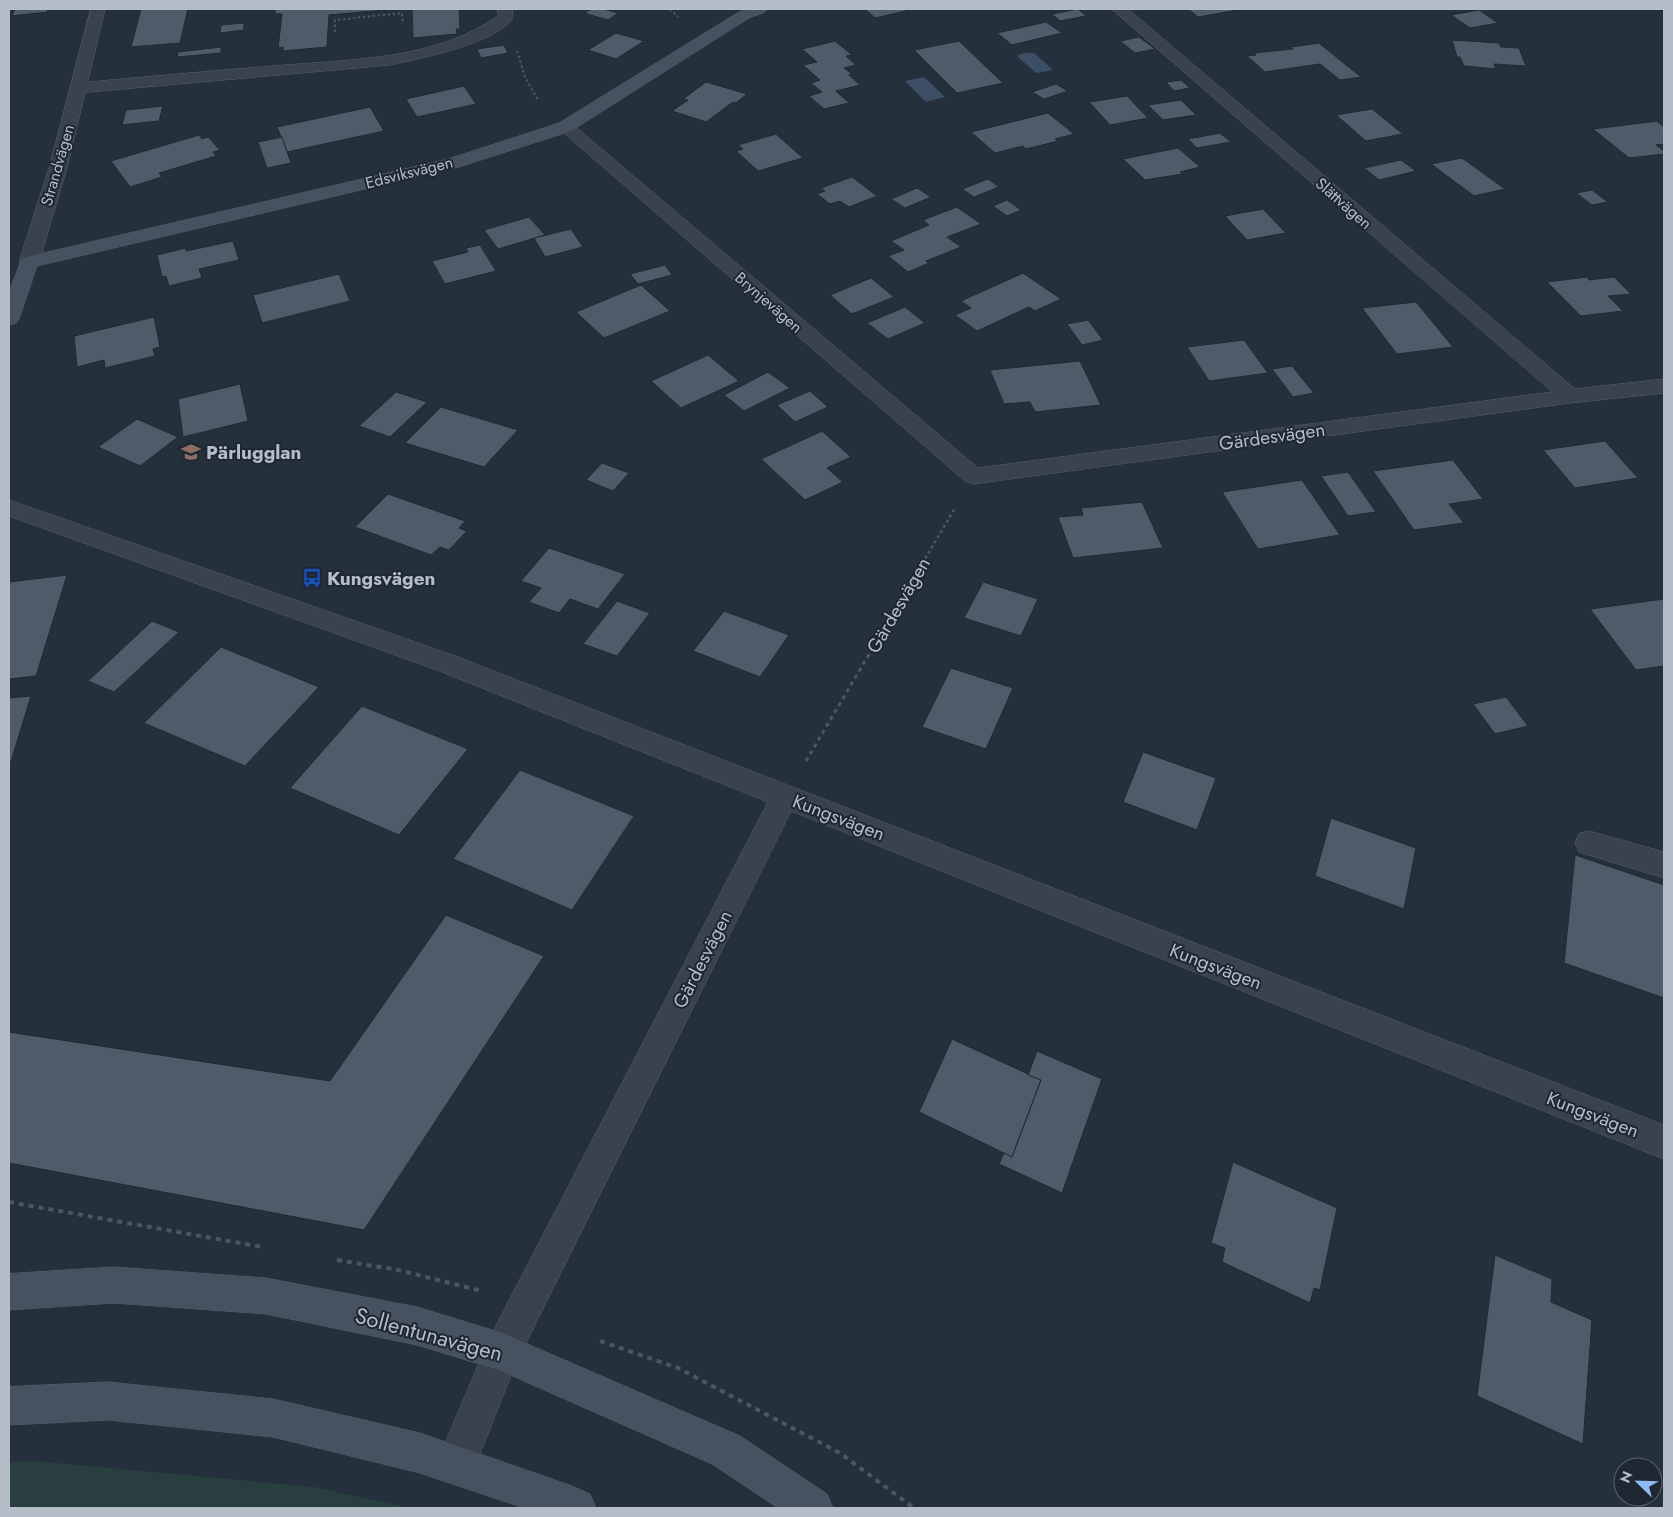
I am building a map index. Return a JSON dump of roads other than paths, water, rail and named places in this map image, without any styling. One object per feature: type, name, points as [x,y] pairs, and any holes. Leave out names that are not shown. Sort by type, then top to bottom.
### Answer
[{"type":"street","name":"Strandvägen","points":[[9,319],[58,168],[98,9]]},
{"type":"street","points":[[78,88],[390,60],[433,51],[478,34],[506,18],[506,9]]},
{"type":"street","name":"Edsviksvägen","points":[[29,262],[452,162],[565,127],[744,15],[760,9]]},
{"type":"street","name":"Slättvägen","points":[[1119,9],[1570,396]]},
{"type":"street","name":"Brynjevägen","points":[[565,127],[973,476]]},
{"type":"street","name":"Gärdesvägen","points":[[973,476],[1570,396],[1664,386]]},
{"type":"street","name":"Kungsvägen","points":[[9,508],[446,663],[1664,1142]]},
{"type":"street","name":"Gärdesvägen","points":[[456,1465],[502,1352],[785,796]]},
{"type":"street","points":[[1589,843],[1664,865]]},
{"type":"street","name":"Sollentunavägen","points":[[9,1292],[114,1284],[266,1296],[417,1326],[502,1352],[726,1450],[813,1508]]},
{"type":"street","points":[[9,1406],[108,1401],[273,1418],[420,1453],[558,1500],[576,1508]]},
{"type":"water","points":[[1034,53],[1053,70],[1036,73],[1017,55]]},
{"type":"water","points":[[924,77],[945,97],[926,102],[905,81]]},
{"type":"place","name":"Pärlugglan","points":[[191,452]]},
{"type":"place","name":"Kungsvägen","points":[[312,578]]}]
